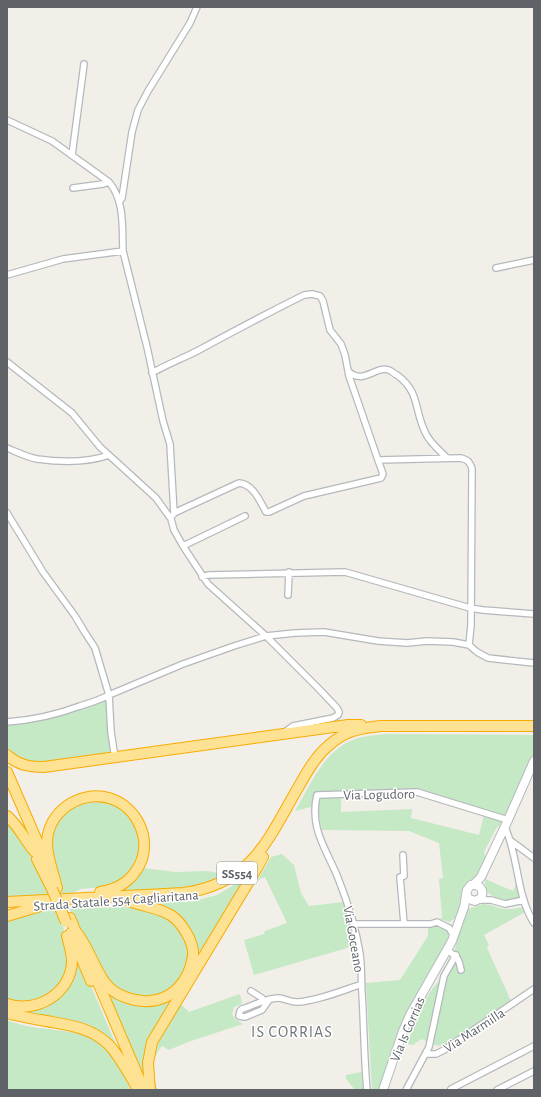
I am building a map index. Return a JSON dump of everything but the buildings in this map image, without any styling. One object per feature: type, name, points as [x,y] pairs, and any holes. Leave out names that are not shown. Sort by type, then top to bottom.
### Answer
[{"type":"highway","points":[[7,755],[17,763],[33,767],[44,767],[348,726],[381,726]]},
{"type":"highway","name":"Strada Statale 554 Cagliaritana","points":[[79,898],[184,893],[208,888],[228,879],[247,866],[260,852],[315,760],[327,746],[344,735],[359,728],[381,726],[534,726]]},
{"type":"highway","name":"Strada Statale 554 Cagliaritana","points":[[7,907],[196,896],[223,887],[239,878],[254,866],[262,857],[319,764],[331,750],[352,736],[384,730],[534,731]]},
{"type":"highway","points":[[7,772],[54,889],[140,1090]]},
{"type":"highway","points":[[7,789],[34,851],[54,889]]},
{"type":"highway","points":[[54,889],[47,844],[50,827],[58,814],[67,805],[78,799],[90,797],[108,798],[124,805],[136,818],[142,831],[144,848],[142,860],[135,873],[124,884],[112,890],[82,895],[79,898]]},
{"type":"highway","points":[[7,816],[13,821],[23,838],[34,851]]},
{"type":"highway","points":[[150,1090],[148,1063],[152,1042],[257,868],[262,857]]},
{"type":"highway","name":"SS554","points":[[7,902],[79,898]]},
{"type":"highway","points":[[68,920],[84,942],[101,975],[111,989],[120,995],[135,1000],[152,1002],[168,996],[180,986],[188,970],[193,953],[189,938],[178,920],[167,912],[157,908],[129,901]]},
{"type":"highway","points":[[7,916],[44,905]]},
{"type":"highway","points":[[7,1004],[14,1006],[32,1006],[48,1001],[60,990],[68,978],[72,960],[68,920]]},
{"type":"highway","points":[[77,933],[140,1090]]},
{"type":"highway","points":[[7,1012],[34,1019],[72,1025],[88,1030],[101,1037],[111,1046],[140,1090]]},
{"type":"street","points":[[119,202],[122,198],[132,132],[138,110],[148,90],[190,23],[197,7]]},
{"type":"street","points":[[72,155],[84,64]]},
{"type":"street","points":[[7,120],[52,141],[109,182],[115,189],[122,221],[123,251],[163,421],[170,444],[174,513],[171,519]]},
{"type":"street","points":[[73,188],[109,182]]},
{"type":"street","points":[[7,275],[63,259],[123,251]]},
{"type":"street","points":[[496,268],[534,260]]},
{"type":"street","points":[[152,374],[166,365],[191,354],[304,295],[312,294],[320,296],[323,301],[330,330],[341,344],[345,355],[349,372],[383,474],[381,478],[304,496],[269,512],[266,512],[255,492],[246,485],[239,483],[174,513]]},
{"type":"street","points":[[7,362],[72,413],[109,455],[156,498],[171,519],[174,530],[202,577],[266,636],[319,689],[339,712],[334,718],[293,726],[282,735]]},
{"type":"street","points":[[349,372],[353,376],[359,377],[383,369],[389,370],[404,381],[414,396],[425,432],[431,442],[447,458]]},
{"type":"street","points":[[7,448],[37,459],[59,461],[103,458],[109,455]]},
{"type":"street","points":[[378,460],[461,458],[471,463],[471,632],[469,645]]},
{"type":"street","points":[[7,513],[43,572],[75,616],[95,648],[110,695],[111,732],[114,758]]},
{"type":"street","points":[[183,546],[245,516]]},
{"type":"street","points":[[288,572],[288,596]]},
{"type":"street","points":[[202,577],[208,575],[288,572],[345,572],[470,608],[534,614]]},
{"type":"street","points":[[7,722],[60,714],[110,695],[183,664],[266,636],[324,632],[378,641],[453,642],[469,645],[477,652],[488,658],[534,663]]},
{"type":"street","points":[[524,900],[505,904],[491,900],[469,899],[466,894],[468,887],[474,885],[481,877],[507,824],[534,761]]},
{"type":"street","name":"Via Logudoro","points":[[317,795],[417,792],[507,824]]},
{"type":"street","name":"Via Goceano","points":[[317,795],[314,806],[319,834],[324,850],[347,899],[360,955],[367,1090]]},
{"type":"street","points":[[507,824],[524,900],[530,917],[534,923]]},
{"type":"street","points":[[511,841],[534,858]]},
{"type":"street","points":[[403,854],[404,876],[400,877],[404,924]]},
{"type":"street","points":[[464,907],[482,897],[481,877]]},
{"type":"street","points":[[474,885],[478,885],[491,900]]},
{"type":"street","name":"Via Is Corrias","points":[[383,1090],[410,1015],[454,936],[464,907],[466,894]]},
{"type":"street","points":[[444,925],[454,923],[459,919]]},
{"type":"street","points":[[354,924],[431,924],[437,922],[449,928],[454,936]]},
{"type":"street","points":[[447,950],[456,955],[459,960],[461,970]]},
{"type":"street","name":"Via Is Corrias","points":[[426,1054],[432,1037],[444,976],[456,955]]},
{"type":"street","points":[[251,991],[267,1001],[278,998],[297,1003],[362,984]]},
{"type":"street","name":"Via Marmilla","points":[[406,1090],[426,1054],[436,1054],[444,1050],[534,989]]},
{"type":"street","points":[[452,1090],[451,1089],[534,1046]]},
{"type":"street","points":[[497,1090],[534,1071]]},
{"type":"green space","points":[[108,700],[112,753],[35,764],[12,755],[7,750],[7,724]]},
{"type":"green space","points":[[386,734],[534,735],[534,754],[526,774],[505,815],[417,789],[389,791],[341,791],[341,812],[412,809],[411,818],[479,835],[484,815],[502,821],[502,825],[497,827],[484,852],[486,859],[478,875],[466,883],[463,888],[461,904],[454,919],[450,922],[439,919],[442,918],[439,879],[443,878],[439,843],[409,831],[322,830],[317,807],[295,811],[319,769],[335,751],[344,744],[355,739]]},
{"type":"green space","points":[[93,799],[113,802],[134,819],[141,848],[131,873],[113,886],[81,889],[70,894],[63,895],[54,857],[52,837],[61,817],[69,809],[79,803]]},
{"type":"green space","points":[[7,819],[32,854],[51,895],[7,898]]},
{"type":"green space","points":[[282,854],[294,865],[301,893],[309,906],[344,902],[352,929],[354,946],[254,975],[244,940],[264,934],[265,931],[287,923],[265,877],[258,880],[271,857]]},
{"type":"green space","points":[[143,868],[175,872],[208,871],[226,875],[209,883],[193,888],[113,893]]},
{"type":"green space","points":[[247,877],[192,969],[194,952],[161,905],[150,902],[194,901],[217,895]]},
{"type":"green space","points":[[485,879],[513,891],[517,882],[520,893],[518,898],[510,901],[494,897],[487,891]]},
{"type":"green space","points":[[483,904],[503,909],[523,908],[525,912],[484,935],[489,945],[487,948],[511,1001],[455,1041],[447,1045],[438,1046],[421,1039],[413,1045],[407,1044],[420,1011],[433,988],[438,982],[447,977],[461,925],[468,909]]},
{"type":"green space","points":[[124,907],[162,914],[171,920],[180,931],[186,946],[187,960],[182,973],[174,984],[162,993],[149,997],[134,996],[120,990],[112,984],[69,908]]},
{"type":"green space","points":[[57,908],[62,918],[67,952],[67,971],[61,985],[47,997],[22,1004],[7,1000],[7,918]]},
{"type":"green space","points":[[437,927],[448,930],[448,939],[403,1020],[393,1045],[379,1090],[372,1090],[366,983],[400,980],[428,936],[428,928]]},
{"type":"green space","points":[[76,951],[120,1054],[104,1037],[84,1024],[15,1012],[51,1003]]},
{"type":"green space","points":[[106,988],[127,1002],[179,990],[151,1039],[147,1087]]},
{"type":"green space","points":[[240,994],[242,1004],[234,1007],[232,1014],[235,1019],[243,1024],[188,1042],[169,1050],[162,1046],[158,1051],[154,1062],[153,1074],[158,1090],[154,1090],[150,1072],[156,1042],[177,1008],[182,1005],[189,1012]]},
{"type":"green space","points":[[7,1020],[18,1024],[79,1034],[90,1037],[99,1042],[113,1058],[131,1090],[7,1089]]},
{"type":"green space","points":[[362,1072],[363,1090],[355,1090],[346,1079],[346,1075]]},
{"type":"district","name":"IS CORRIAS","points":[[292,1031]]}]
